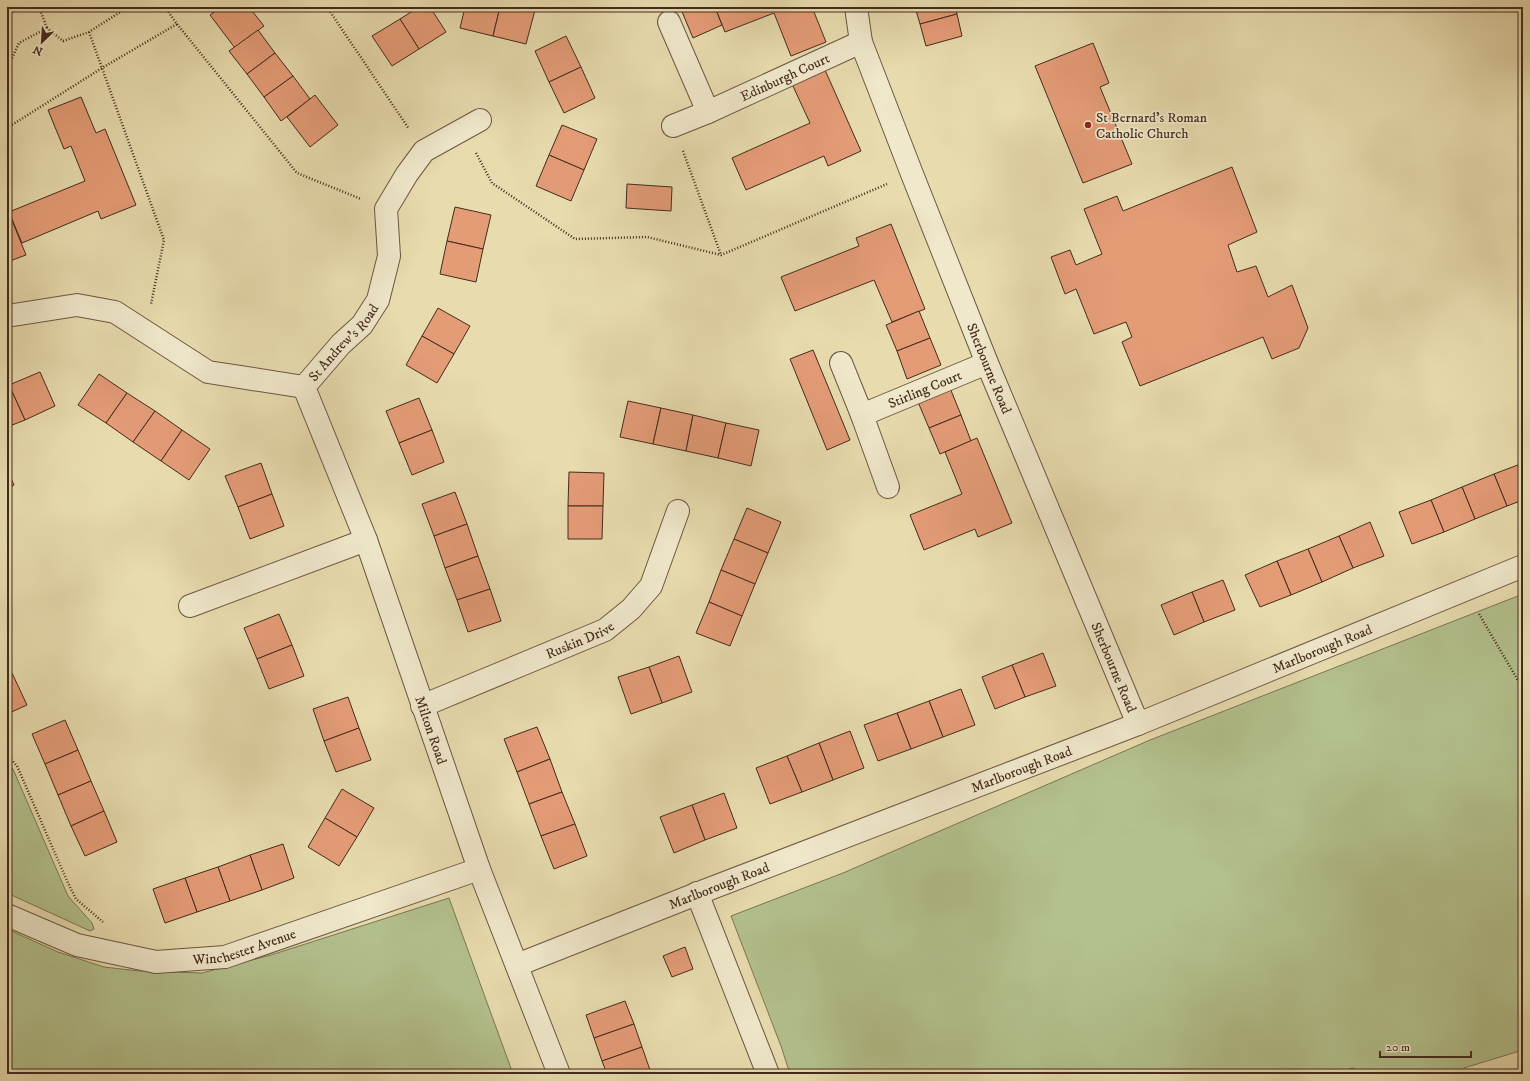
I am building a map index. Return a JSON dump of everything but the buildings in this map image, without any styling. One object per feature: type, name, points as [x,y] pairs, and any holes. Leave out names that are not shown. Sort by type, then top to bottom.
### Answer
[{"type":"street","name":"Sherbourne Road","points":[[856,7],[860,42],[987,363],[1138,724]]},
{"type":"street","points":[[669,22],[708,112]]},
{"type":"street","name":"Edinburgh Court","points":[[673,126],[708,112],[860,42]]},
{"type":"street","points":[[386,209],[407,174],[424,150],[471,124]]},
{"type":"street","name":"St Andrew's Road","points":[[7,316],[76,305],[115,312],[208,372],[304,387],[341,344],[362,325],[378,300],[389,256],[386,209]]},
{"type":"street","points":[[840,363],[862,415],[888,487]]},
{"type":"street","name":"Stirling Court","points":[[862,415],[987,363]]},
{"type":"street","name":"Milton Road","points":[[304,387],[366,540],[479,869],[559,1074]]},
{"type":"street","name":"Ruskin Drive","points":[[422,706],[605,630],[631,609],[651,586],[678,511]]},
{"type":"street","points":[[190,606],[366,540]]},
{"type":"street","name":"Marlborough Road","points":[[517,965],[697,893],[1138,724],[1523,566]]},
{"type":"street","name":"Winchester Avenue","points":[[7,915],[77,945],[156,962],[225,957],[479,869]]},
{"type":"street","points":[[697,893],[768,1074]]},
{"type":"path","points":[[40,7],[47,28],[63,41],[89,32],[128,7]]},
{"type":"path","points":[[165,7],[297,174],[386,209]]},
{"type":"path","points":[[327,7],[424,150]]},
{"type":"path","points":[[7,128],[102,68],[177,24]]},
{"type":"path","points":[[7,69],[19,43],[47,28]]},
{"type":"path","points":[[89,32],[164,240],[146,332]]},
{"type":"path","points":[[471,124],[492,183],[575,239],[647,237],[721,255],[912,174]]},
{"type":"path","points":[[673,126],[721,255]]},
{"type":"path","points":[[1465,589],[1523,689]]},
{"type":"path","points":[[7,755],[17,766],[68,884],[76,899],[105,924]]},
{"type":"green space","points":[[1523,594],[1523,1050],[1464,1068],[1466,1074],[1365,1074],[1353,1068],[1331,1074],[790,1074],[781,1046],[731,916],[843,873],[1150,740]]},
{"type":"green space","points":[[7,762],[13,769],[68,896],[92,923],[94,929],[90,931],[7,893]]},
{"type":"green space","points":[[449,898],[513,1074],[7,1074],[7,929],[58,952],[104,967],[139,971],[202,973],[271,955]]},
{"type":"place","name":"St Bernard's Roman Catholic Church","points":[[1088,125]]}]
